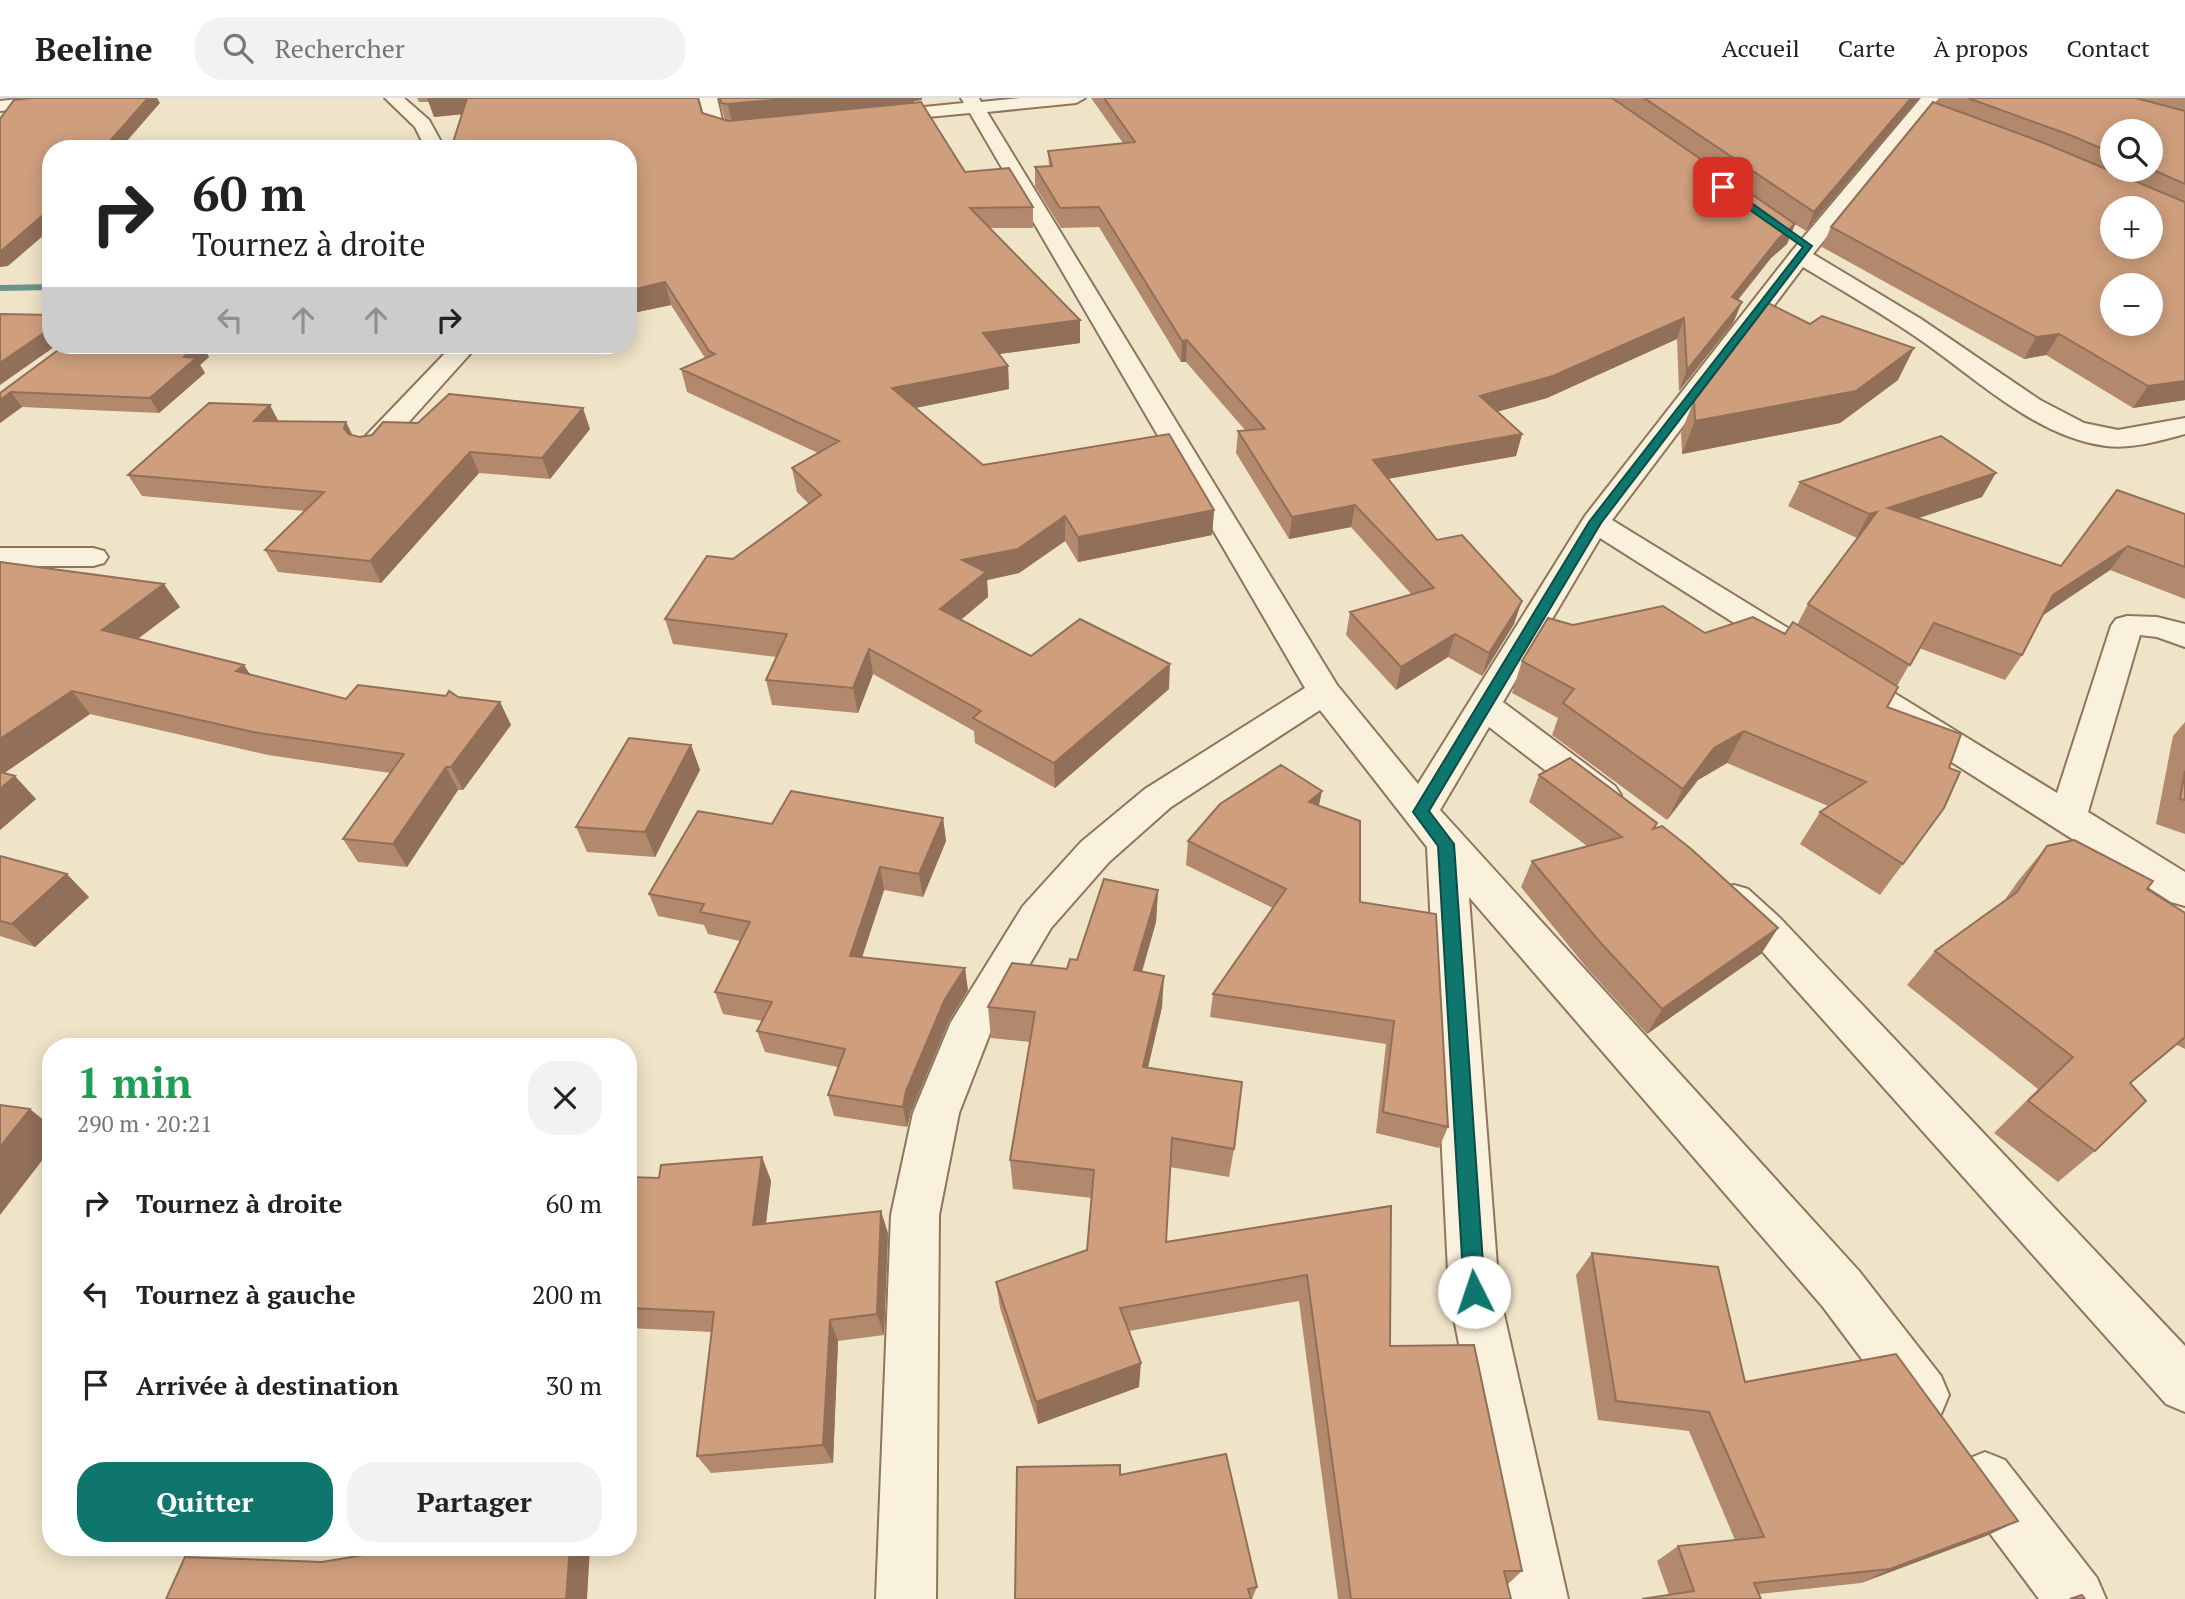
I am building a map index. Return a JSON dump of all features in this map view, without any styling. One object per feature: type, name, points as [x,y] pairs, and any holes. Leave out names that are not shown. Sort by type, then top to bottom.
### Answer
[{"type":"street","points":[[0,106],[80,98]]},
{"type":"street","points":[[394,98],[423,124],[431,140]]},
{"type":"street","points":[[708,98],[715,128],[732,132],[772,128]]},
{"type":"street","points":[[853,119],[972,102],[1076,98]]},
{"type":"street","points":[[972,102],[1324,692],[1433,828],[1841,1289],[2076,1599]]},
{"type":"street","points":[[1538,1599],[1474,1292],[1433,828],[1485,706],[1595,522],[1802,247],[1928,108]]},
{"type":"street","points":[[1802,247],[2050,417],[2074,429],[2099,437],[2130,439],[2185,426]]},
{"type":"street","points":[[370,448],[458,354]]},
{"type":"street","points":[[1595,522],[2185,891]]},
{"type":"street","points":[[0,557],[93,557]]},
{"type":"street","points":[[2068,818],[2127,626],[2146,624],[2171,629],[2185,637]]},
{"type":"street","points":[[906,1599],[915,1215],[936,1113],[973,1022],[1037,917],[1095,852],[1158,797],[1324,692]]},
{"type":"street","points":[[1485,706],[1637,822]]},
{"type":"street","points":[[1703,871],[1766,929],[2185,1385]]},
{"type":"building","points":[[148,98],[111,140],[42,140],[42,216],[0,252],[0,119],[14,100]]},
{"type":"building","points":[[467,98],[698,98],[702,113],[728,121],[921,102],[965,172],[1009,168],[1033,207],[970,208],[1080,320],[983,333],[1008,366],[892,388],[983,465],[1169,434],[1214,510],[1078,537],[1065,516],[1018,549],[962,560],[986,572],[940,609],[1031,656],[1080,619],[1170,664],[1054,763],[973,718],[981,711],[869,649],[853,688],[766,680],[787,634],[665,619],[707,556],[733,559],[821,495],[792,468],[839,441],[681,369],[715,354],[709,351],[665,282],[637,289],[637,140],[454,140]]},
{"type":"building","points":[[720,98],[795,98],[728,104],[721,103]]},
{"type":"building","points":[[1104,98],[1612,98],[1795,224],[1779,238],[1732,297],[1742,302],[1687,370],[1684,318],[1553,376],[1480,396],[1522,434],[1373,460],[1437,540],[1462,535],[1522,601],[1489,653],[1455,634],[1401,667],[1350,612],[1434,588],[1355,505],[1292,517],[1238,431],[1265,429],[1187,340],[1182,341],[1099,207],[1060,208],[1035,167],[1052,166],[1048,151],[1135,142]]},
{"type":"building","points":[[1644,98],[1911,98],[1814,212]]},
{"type":"building","points":[[1968,98],[2136,98],[2185,111],[2185,184],[2163,174],[2163,119],[2100,119],[2100,148]]},
{"type":"building","points":[[1933,102],[2100,166],[2100,182],[2137,182],[2185,202],[2185,381],[2148,386],[2059,334],[2036,337],[1831,227]]},
{"type":"building","points":[[1768,303],[1810,324],[1822,316],[1914,348],[1856,391],[1695,421],[1694,400]]},
{"type":"building","points":[[0,314],[42,315],[42,334],[0,363]]},
{"type":"building","points":[[53,354],[188,354],[184,357],[196,358],[150,398],[11,392],[0,400],[0,393]]},
{"type":"building","points":[[449,394],[583,408],[542,458],[470,452],[370,561],[265,550],[324,492],[128,475],[209,403],[270,405],[254,421],[346,422],[344,428],[348,434],[359,437],[372,435],[383,422],[418,423]]},
{"type":"building","points":[[1941,436],[1996,473],[1888,508],[2061,566],[2117,490],[2185,514],[2185,567],[2128,546],[2053,595],[2022,655],[1934,623],[1910,665],[1808,604],[1877,512],[1869,514],[1800,482]]},
{"type":"building","points":[[0,562],[164,584],[102,630],[244,665],[236,671],[346,699],[358,685],[446,696],[449,691],[458,697],[500,702],[451,767],[446,767],[393,844],[343,839],[404,754],[253,732],[72,691],[0,739]]},
{"type":"building","points":[[1663,606],[1705,633],[1753,617],[1785,634],[1793,622],[1898,687],[1887,707],[1961,734],[1949,768],[1960,772],[1944,808],[1903,864],[1820,812],[1866,782],[1744,731],[1714,748],[1683,789],[1563,703],[1574,689],[1522,661],[1548,618],[1573,625]]},
{"type":"building","points":[[629,738],[691,745],[645,832],[576,827]]},
{"type":"building","points":[[1570,758],[1657,823],[1653,829],[1662,826],[1690,848],[1778,928],[1662,1009],[1599,941],[1532,861],[1622,837],[1539,775]]},
{"type":"building","points":[[1281,765],[1322,791],[1309,802],[1360,821],[1360,902],[1436,914],[1448,1127],[1383,1112],[1394,1021],[1213,994],[1286,889],[1188,841],[1220,804]]},
{"type":"building","points":[[2185,771],[2185,800],[2180,799]]},
{"type":"building","points":[[0,772],[15,776],[0,789]]},
{"type":"building","points":[[791,791],[943,818],[919,874],[880,867],[850,956],[965,968],[945,999],[906,1091],[903,1107],[828,1095],[845,1049],[757,1031],[772,1002],[715,992],[750,922],[700,912],[704,904],[649,894],[698,811],[772,824]]},
{"type":"building","points":[[2074,840],[2153,881],[2147,889],[2185,913],[2185,1037],[2130,1083],[2146,1101],[2095,1151],[2028,1101],[2073,1057],[1935,951],[2017,892],[2047,846]]},
{"type":"building","points":[[0,856],[67,874],[12,924],[0,921]]},
{"type":"building","points":[[1104,879],[1158,890],[1134,970],[1164,976],[1143,1067],[1242,1082],[1234,1149],[1172,1138],[1166,1242],[1391,1206],[1390,1346],[1474,1345],[1522,1571],[1504,1571],[1511,1599],[1351,1599],[1307,1275],[1120,1308],[1141,1363],[1036,1402],[996,1282],[1087,1250],[1094,1170],[1010,1160],[1035,1012],[988,1007],[1012,963],[1067,969],[1070,959],[1077,960]]},
{"type":"building","points":[[0,1105],[30,1109],[0,1147]]},
{"type":"building","points":[[762,1157],[753,1225],[881,1211],[877,1314],[830,1320],[823,1445],[697,1456],[714,1312],[637,1308],[637,1177],[659,1178],[661,1165]]},
{"type":"building","points":[[1592,1253],[1718,1267],[1745,1382],[1896,1354],[2018,1521],[1890,1569],[1754,1583],[1761,1599],[1642,1599],[1694,1591],[1678,1546],[1764,1537],[1709,1412],[1616,1401]]},
{"type":"building","points":[[1226,1454],[1257,1587],[1248,1589],[1251,1599],[1015,1599],[1017,1467],[1120,1465],[1120,1475]]},
{"type":"building","points":[[358,1556],[569,1556],[566,1599],[166,1599],[185,1557],[322,1562]]},
{"type":"waterway","points":[[0,288],[42,287]]},
{"type":"route","points":[[1474,1292],[1446,844],[1420,812],[1595,522],[1808,246],[1723,187]]}]
